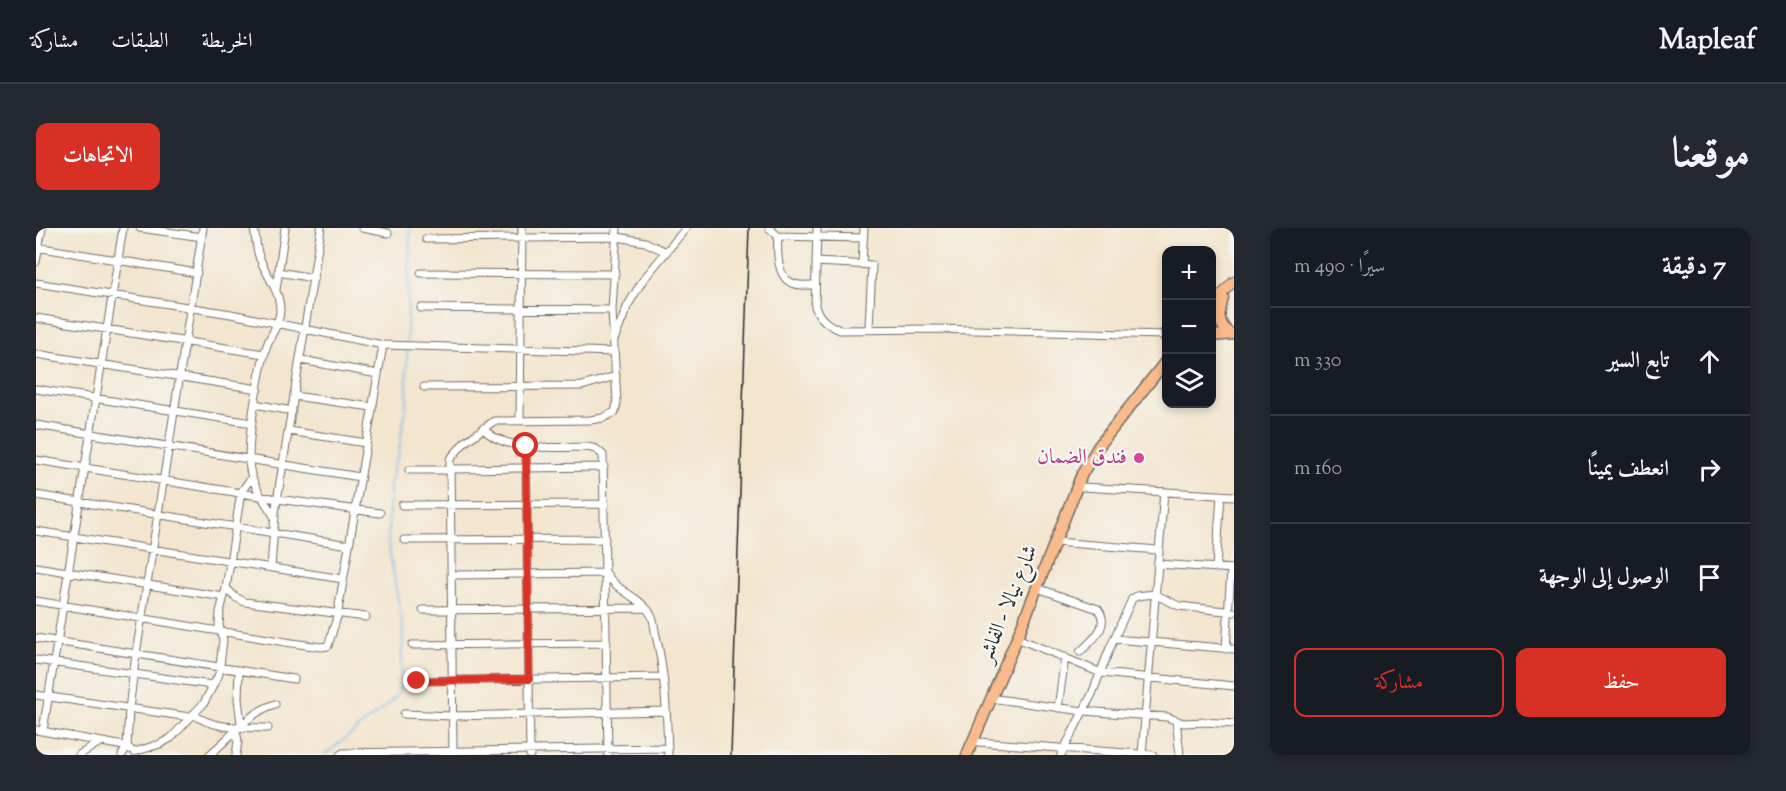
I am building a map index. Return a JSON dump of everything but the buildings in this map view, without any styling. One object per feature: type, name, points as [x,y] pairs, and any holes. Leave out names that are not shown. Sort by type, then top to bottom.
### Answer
[{"type":"highway","points":[[1222,298],[1218,318],[1222,334]]},
{"type":"highway","points":[[1088,468],[1162,369]]},
{"type":"highway","points":[[1152,384],[1162,375]]},
{"type":"highway","name":"شارع نيالا - الفاشر","points":[[1073,504],[1088,468]]},
{"type":"highway","name":"شارع نيالا - الفاشر","points":[[973,755],[1088,468]]},
{"type":"highway","name":"شارع نيالا - الفاشر","points":[[967,755],[1020,638]]},
{"type":"main road","points":[[1216,307],[1231,284]]},
{"type":"main road","points":[[1216,301],[1231,284]]},
{"type":"street","points":[[36,262],[42,228]]},
{"type":"street","points":[[123,228],[54,663],[39,731],[127,747],[135,754],[166,741],[204,703],[219,674],[222,640],[219,620],[231,562],[241,492],[252,477]]},
{"type":"street","points":[[140,228],[202,237]]},
{"type":"street","points":[[122,755],[127,747],[136,654],[203,228]]},
{"type":"street","points":[[255,228],[259,257],[276,290],[280,309],[278,323],[264,354],[252,423],[249,460],[252,477],[274,518]]},
{"type":"street","points":[[276,290],[285,228]]},
{"type":"street","points":[[271,568],[274,518],[321,228]]},
{"type":"street","points":[[362,228],[388,233]]},
{"type":"street","points":[[520,421],[522,228]]},
{"type":"street","points":[[453,753],[450,459],[483,428],[497,421],[581,420],[609,416],[615,412],[617,407],[612,310],[617,228]]},
{"type":"street","points":[[614,343],[631,300],[643,280],[686,228]]},
{"type":"street","points":[[769,228],[778,236],[778,263],[788,281],[795,285],[815,285]]},
{"type":"street","points":[[817,228],[815,307],[827,324],[847,331],[869,328],[1162,334]]},
{"type":"street","points":[[862,264],[864,228]]},
{"type":"street","points":[[778,236],[790,232],[816,236],[863,238]]},
{"type":"street","points":[[426,239],[618,237],[645,242],[666,252]]},
{"type":"street","points":[[37,247],[197,273]]},
{"type":"street","points":[[816,262],[872,265],[869,328]]},
{"type":"street","points":[[279,272],[314,278]]},
{"type":"street","points":[[421,273],[615,274]]},
{"type":"street","points":[[36,283],[278,323],[306,331],[383,345],[614,352]]},
{"type":"street","points":[[421,308],[612,310]]},
{"type":"street","points":[[36,318],[264,354]]},
{"type":"street","points":[[36,601],[325,647],[329,645],[338,613],[383,345]]},
{"type":"street","points":[[36,354],[258,389]]},
{"type":"street","points":[[301,360],[378,374]]},
{"type":"street","points":[[424,387],[586,386],[616,376]]},
{"type":"street","points":[[36,388],[252,423]]},
{"type":"street","points":[[294,396],[372,407]]},
{"type":"street","points":[[255,404],[292,411]]},
{"type":"street","points":[[36,424],[360,477]]},
{"type":"street","points":[[483,428],[497,440],[526,446],[591,448],[603,454],[608,751]]},
{"type":"street","points":[[289,431],[366,443]]},
{"type":"street","points":[[526,446],[530,752]]},
{"type":"street","points":[[36,460],[380,513]]},
{"type":"street","points":[[410,470],[604,467]]},
{"type":"street","points":[[1082,487],[1234,496]]},
{"type":"street","points":[[1142,754],[1164,492]]},
{"type":"street","points":[[36,495],[349,545]]},
{"type":"street","points":[[1216,568],[1221,495]]},
{"type":"street","points":[[402,505],[605,504]]},
{"type":"street","points":[[36,531],[343,579]]},
{"type":"street","points":[[404,540],[605,539]]},
{"type":"street","points":[[1058,542],[1158,549]]},
{"type":"street","points":[[1157,564],[1232,569],[1231,611],[1226,649]]},
{"type":"street","points":[[36,567],[224,597]]},
{"type":"street","points":[[451,575],[606,573]]},
{"type":"street","points":[[340,755],[343,753],[668,751],[663,677],[659,642],[653,619],[645,608],[615,586],[606,573]]},
{"type":"street","points":[[226,588],[235,597],[245,602],[366,617]]},
{"type":"street","points":[[1040,589],[1098,609],[1102,615],[1103,622],[1100,631],[1080,652]]},
{"type":"street","points":[[1061,755],[1101,673],[1132,599],[1137,596],[1154,594],[1179,606],[1231,611]]},
{"type":"street","points":[[423,610],[645,608]]},
{"type":"street","points":[[36,638],[294,679]]},
{"type":"street","points":[[1020,638],[1101,673],[1234,686]]},
{"type":"street","points":[[1114,639],[1234,650]]},
{"type":"street","points":[[412,645],[607,643]]},
{"type":"street","points":[[1058,708],[1065,657]]},
{"type":"street","points":[[36,660],[212,686]]},
{"type":"street","points":[[236,755],[239,727],[237,696],[239,670]]},
{"type":"street","points":[[417,681],[663,677]]},
{"type":"street","points":[[36,695],[191,716],[213,725],[268,728]]},
{"type":"street","points":[[997,699],[1083,711],[1146,716],[1183,723],[1234,724]]},
{"type":"street","points":[[209,755],[260,710],[274,704]]},
{"type":"street","points":[[404,714],[452,716],[666,711]]},
{"type":"street","points":[[1176,720],[1180,755]]},
{"type":"street","points":[[78,755],[100,742]]},
{"type":"street","points":[[979,742],[1153,755]]},
{"type":"waterway","points":[[407,343],[410,228]]},
{"type":"waterway","points":[[324,755],[389,704],[398,694],[401,682],[403,629],[388,543],[390,485],[398,457],[407,399],[407,348]]},
{"type":"railway","points":[[731,755],[749,228]]},
{"type":"place","name":"فندق الضمان","points":[[1139,458]]},
{"type":"route","points":[[417,681],[529,679],[526,446]]}]
